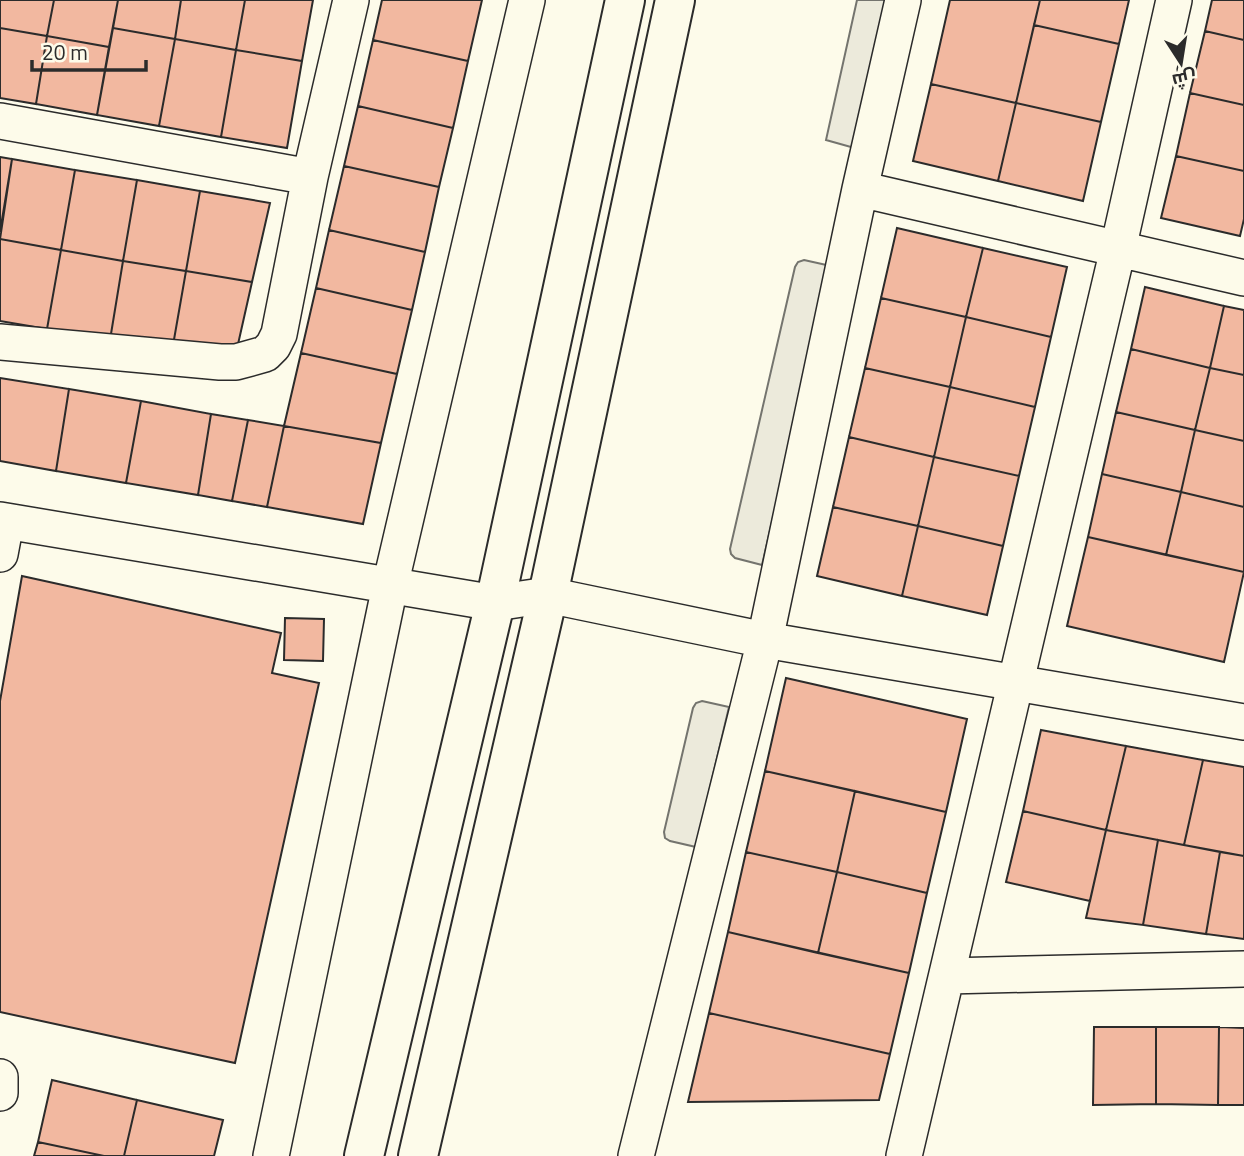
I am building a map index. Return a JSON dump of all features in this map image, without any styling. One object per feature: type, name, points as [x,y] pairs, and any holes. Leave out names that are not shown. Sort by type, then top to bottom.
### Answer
[{"type":"highway","points":[[364,1156],[495,603],[625,0]]},
{"type":"highway","points":[[418,1156],[548,595],[675,0]]},
{"type":"street","points":[[0,342],[219,362],[244,361],[265,354],[273,346],[283,321],[310,177],[351,0]]},
{"type":"street","points":[[271,1156],[390,586],[527,0]]},
{"type":"street","points":[[636,1156],[765,640],[860,189],[903,0]]},
{"type":"street","points":[[904,1156],[1118,249],[1174,0]]},
{"type":"street","points":[[0,121],[310,177]]},
{"type":"street","points":[[860,189],[1244,278]]},
{"type":"street","points":[[2,532],[495,603],[548,595],[765,640],[1244,722]]},
{"type":"street","points":[[947,976],[1244,969]]},
{"type":"street","points":[[0,1077],[0,1093]]},
{"type":"shaded area","points":[[857,0],[893,0],[858,149],[826,140]]},
{"type":"shaded area","points":[[804,260],[831,266],[762,565],[735,558],[730,549],[795,267],[798,262]]},
{"type":"shaded area","points":[[702,701],[729,707],[696,847],[670,841],[665,838],[664,832],[693,708],[696,703]]},
{"type":"building","points":[[0,0],[54,0],[47,36],[0,28]]},
{"type":"building","points":[[54,0],[118,0],[109,47],[47,36]]},
{"type":"building","points":[[118,0],[181,0],[175,39],[113,28]]},
{"type":"building","points":[[181,0],[245,0],[236,50],[175,39]]},
{"type":"building","points":[[245,0],[313,0],[302,61],[236,50]]},
{"type":"building","points":[[382,0],[482,0],[468,61],[373,40]]},
{"type":"building","points":[[950,0],[1040,0],[1016,103],[931,84]]},
{"type":"building","points":[[1040,0],[1129,0],[1119,44],[1034,25]]},
{"type":"building","points":[[1212,0],[1244,0],[1244,40],[1205,31]]},
{"type":"building","points":[[1034,25],[1119,44],[1101,122],[1016,103]]},
{"type":"building","points":[[0,28],[47,36],[36,104],[0,98]]},
{"type":"building","points":[[113,28],[175,39],[159,126],[97,115]]},
{"type":"building","points":[[1205,31],[1244,40],[1244,105],[1190,93]]},
{"type":"building","points":[[47,36],[109,47],[97,115],[36,104]]},
{"type":"building","points":[[175,39],[236,50],[221,137],[159,126]]},
{"type":"building","points":[[373,40],[468,61],[453,128],[358,106]]},
{"type":"building","points":[[236,50],[302,61],[287,148],[221,137]]},
{"type":"building","points":[[931,84],[1016,103],[998,181],[913,161]]},
{"type":"building","points":[[1190,93],[1244,105],[1244,171],[1176,156]]},
{"type":"building","points":[[1016,103],[1101,122],[1083,201],[998,181]]},
{"type":"building","points":[[358,106],[453,128],[439,187],[344,166]]},
{"type":"building","points":[[1176,156],[1244,171],[1244,219],[1240,236],[1161,218]]},
{"type":"building","points":[[0,157],[12,159],[0,232]]},
{"type":"building","points":[[12,159],[75,170],[61,250],[0,239]]},
{"type":"building","points":[[344,166],[439,187],[425,252],[329,230]]},
{"type":"building","points":[[75,170],[137,180],[123,261],[61,250]]},
{"type":"building","points":[[137,180],[200,191],[186,271],[123,261]]},
{"type":"building","points":[[200,191],[270,203],[252,282],[186,271]]},
{"type":"building","points":[[897,228],[983,248],[966,317],[881,298]]},
{"type":"building","points":[[329,230],[425,252],[412,310],[316,288]]},
{"type":"building","points":[[0,239],[61,250],[47,329],[0,321]]},
{"type":"building","points":[[983,248],[1067,267],[1051,337],[966,317]]},
{"type":"building","points":[[61,250],[123,261],[110,340],[47,329]]},
{"type":"building","points":[[123,261],[186,271],[172,351],[110,340]]},
{"type":"building","points":[[186,271],[252,282],[234,362],[172,351]]},
{"type":"building","points":[[1145,287],[1224,306],[1210,368],[1131,349]]},
{"type":"building","points":[[316,288],[412,310],[397,374],[301,353]]},
{"type":"building","points":[[881,298],[966,317],[950,387],[865,368]]},
{"type":"building","points":[[1224,306],[1244,310],[1244,375],[1210,368]]},
{"type":"building","points":[[966,317],[1051,337],[1035,407],[950,387]]},
{"type":"building","points":[[1131,349],[1210,368],[1195,430],[1116,412]]},
{"type":"building","points":[[301,353],[397,374],[381,443],[284,426]]},
{"type":"building","points":[[865,368],[950,387],[934,457],[849,437]]},
{"type":"building","points":[[1210,368],[1244,375],[1244,441],[1195,430]]},
{"type":"building","points":[[0,378],[69,389],[56,471],[0,461]]},
{"type":"building","points":[[950,387],[1035,407],[1019,476],[934,457]]},
{"type":"building","points":[[69,389],[141,401],[126,483],[56,471]]},
{"type":"building","points":[[141,401],[211,414],[198,495],[126,483]]},
{"type":"building","points":[[1116,412],[1195,430],[1181,492],[1102,474]]},
{"type":"building","points":[[211,414],[248,420],[232,501],[198,495]]},
{"type":"building","points":[[248,420],[284,426],[267,507],[232,501]]},
{"type":"building","points":[[284,426],[381,443],[363,524],[267,507]]},
{"type":"building","points":[[1195,430],[1244,441],[1244,507],[1181,492]]},
{"type":"building","points":[[849,437],[934,457],[918,526],[833,507]]},
{"type":"building","points":[[934,457],[1019,476],[1003,546],[918,526]]},
{"type":"building","points":[[1102,474],[1181,492],[1166,555],[1088,537]]},
{"type":"building","points":[[1181,492],[1244,507],[1244,572],[1166,555]]},
{"type":"building","points":[[833,507],[918,526],[902,596],[817,576]]},
{"type":"building","points":[[918,526],[1003,546],[987,615],[902,596]]},
{"type":"building","points":[[1088,537],[1244,572],[1224,662],[1067,626]]},
{"type":"building","points":[[22,576],[281,633],[272,673],[319,683],[235,1063],[0,1012],[0,701]]},
{"type":"building","points":[[285,618],[324,619],[323,661],[284,660]]},
{"type":"building","points":[[786,678],[967,719],[946,812],[765,771]]},
{"type":"building","points":[[1041,730],[1126,746],[1106,830],[1023,811]]},
{"type":"building","points":[[1126,746],[1203,760],[1184,845],[1106,830]]},
{"type":"building","points":[[1203,760],[1244,767],[1244,856],[1184,845]]},
{"type":"building","points":[[765,771],[855,791],[837,872],[746,852]]},
{"type":"building","points":[[855,791],[946,812],[927,893],[837,872]]},
{"type":"building","points":[[1023,811],[1106,830],[1090,901],[1006,882]]},
{"type":"building","points":[[1106,830],[1158,840],[1143,925],[1086,918]]},
{"type":"building","points":[[1158,840],[1220,852],[1206,934],[1143,925]]},
{"type":"building","points":[[746,852],[837,872],[818,953],[728,932]]},
{"type":"building","points":[[1220,852],[1244,856],[1244,939],[1206,934]]},
{"type":"building","points":[[837,872],[927,893],[909,973],[818,953]]},
{"type":"building","points":[[728,932],[909,973],[890,1054],[709,1013]]},
{"type":"building","points":[[709,1013],[890,1054],[879,1100],[688,1102]]},
{"type":"building","points":[[1094,1027],[1156,1027],[1156,1104],[1093,1105]]},
{"type":"building","points":[[1156,1027],[1219,1027],[1218,1105],[1156,1104]]},
{"type":"building","points":[[1219,1027],[1244,1028],[1244,1105],[1218,1105]]},
{"type":"building","points":[[52,1080],[137,1100],[124,1156],[104,1156],[38,1142]]},
{"type":"building","points":[[137,1100],[223,1120],[214,1156],[124,1156]]},
{"type":"building","points":[[38,1142],[104,1156],[34,1156]]}]
